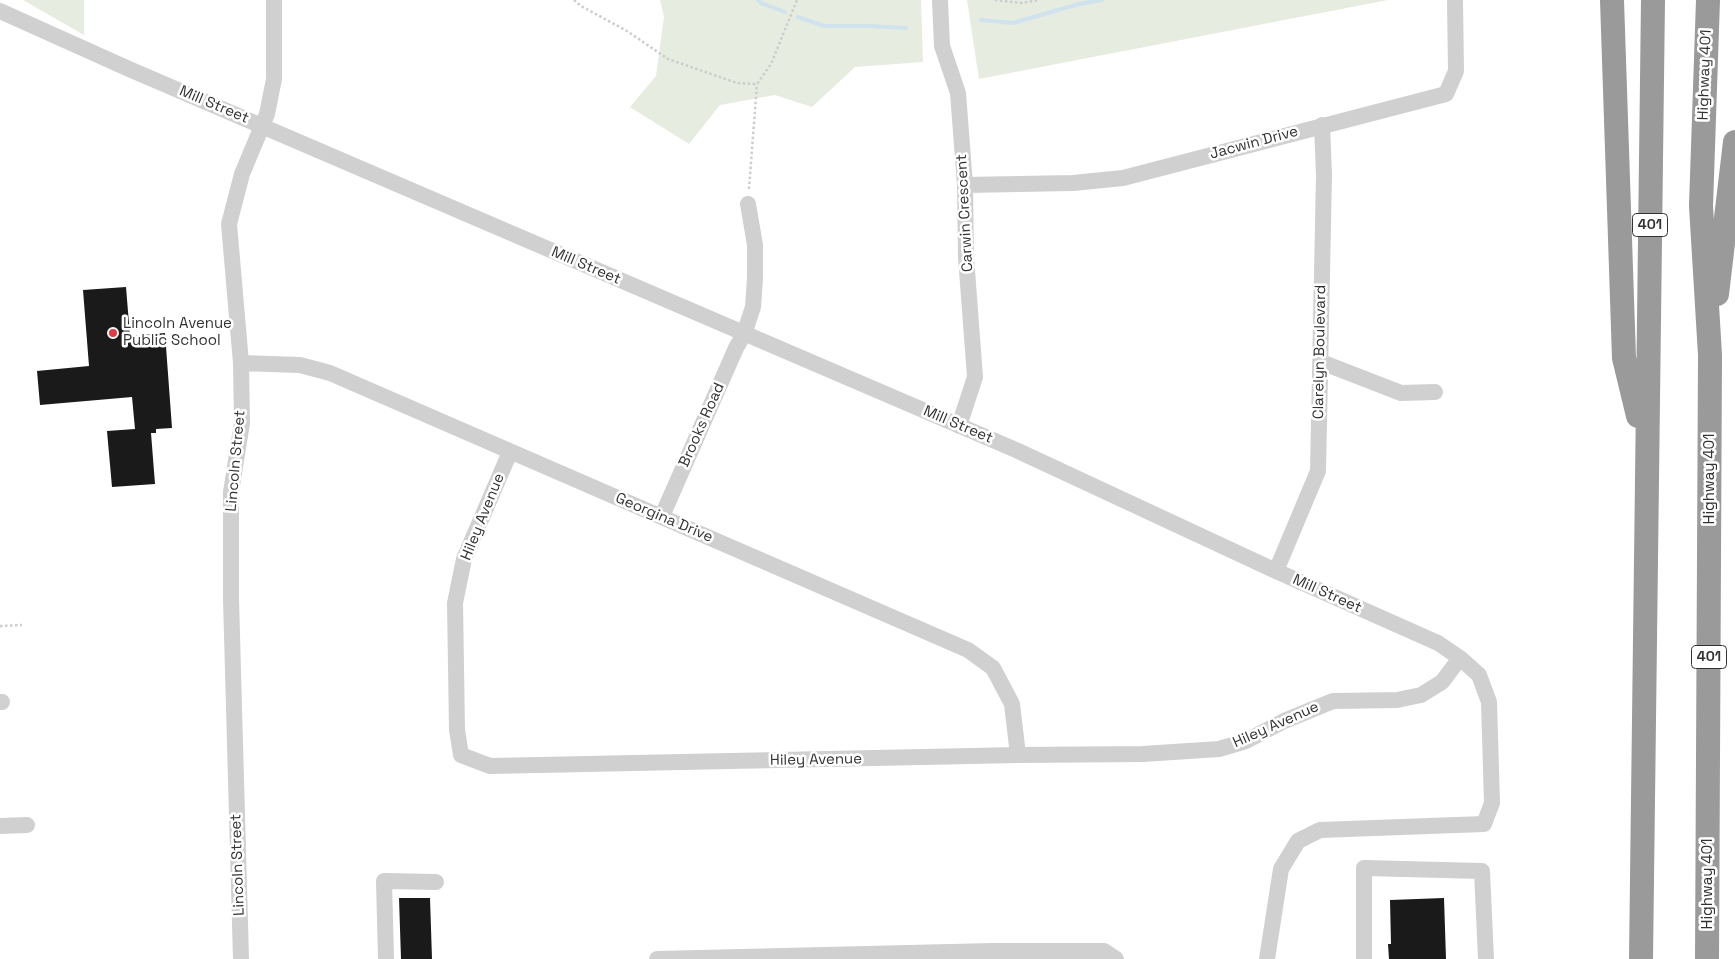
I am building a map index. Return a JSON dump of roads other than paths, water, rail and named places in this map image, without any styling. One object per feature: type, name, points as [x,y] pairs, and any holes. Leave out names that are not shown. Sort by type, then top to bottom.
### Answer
[{"type":"highway","points":[[1612,0],[1624,358],[1647,450]]},
{"type":"highway","name":"401","points":[[1641,959],[1653,0]]},
{"type":"highway","name":"Highway 401","points":[[1708,0],[1701,206],[1710,355],[1708,959]]},
{"type":"highway","points":[[1710,355],[1735,142]]},
{"type":"street","name":"Lincoln Street","points":[[237,959],[231,492],[242,423],[241,363],[229,224],[242,174],[267,114],[274,79],[274,0]]},
{"type":"street","name":"Carwin Crescent","points":[[940,0],[942,46],[958,92],[965,185],[966,257],[975,377],[959,426]]},
{"type":"street","name":"Jacwin Drive","points":[[965,185],[1073,183],[1123,178],[1446,94],[1456,71],[1455,0]]},
{"type":"street","name":"Mill Street","points":[[0,11],[129,69],[1016,450],[1276,571],[1438,642],[1460,658],[1479,676],[1489,702],[1492,803],[1484,824],[1320,830],[1298,841],[1281,869],[1267,959]]},
{"type":"street","name":"Clarelyn Boulevard","points":[[1276,571],[1318,471],[1324,175],[1322,125]]},
{"type":"street","name":"Brooks Road","points":[[662,516],[736,348],[744,334],[753,307],[755,278],[754,245],[748,204]]},
{"type":"street","points":[[1321,362],[1401,394],[1435,392]]},
{"type":"street","name":"Georgina Drive","points":[[241,363],[300,365],[330,373],[968,650],[993,668],[1012,704],[1018,755]]},
{"type":"street","name":"Hiley Avenue","points":[[510,452],[464,559],[455,603],[457,730],[461,755],[490,766],[1143,754],[1219,750],[1246,741],[1284,721],[1332,701],[1397,700],[1421,695],[1442,682],[1460,658]]},
{"type":"street","points":[[0,826],[27,825]]},
{"type":"street","points":[[1364,959],[1364,868],[1482,871],[1486,959]]},
{"type":"street","points":[[386,959],[384,881],[436,882]]},
{"type":"street","points":[[657,959],[992,951],[1104,951],[1116,959]]},
{"type":"waterway","points":[[758,0],[761,3],[785,12]]},
{"type":"waterway","points":[[981,20],[1013,23],[1079,4],[1102,0]]},
{"type":"waterway","points":[[798,17],[824,26],[906,28]]},
{"type":"place","name":"Lincoln Avenue Public School","points":[[113,333]]}]
